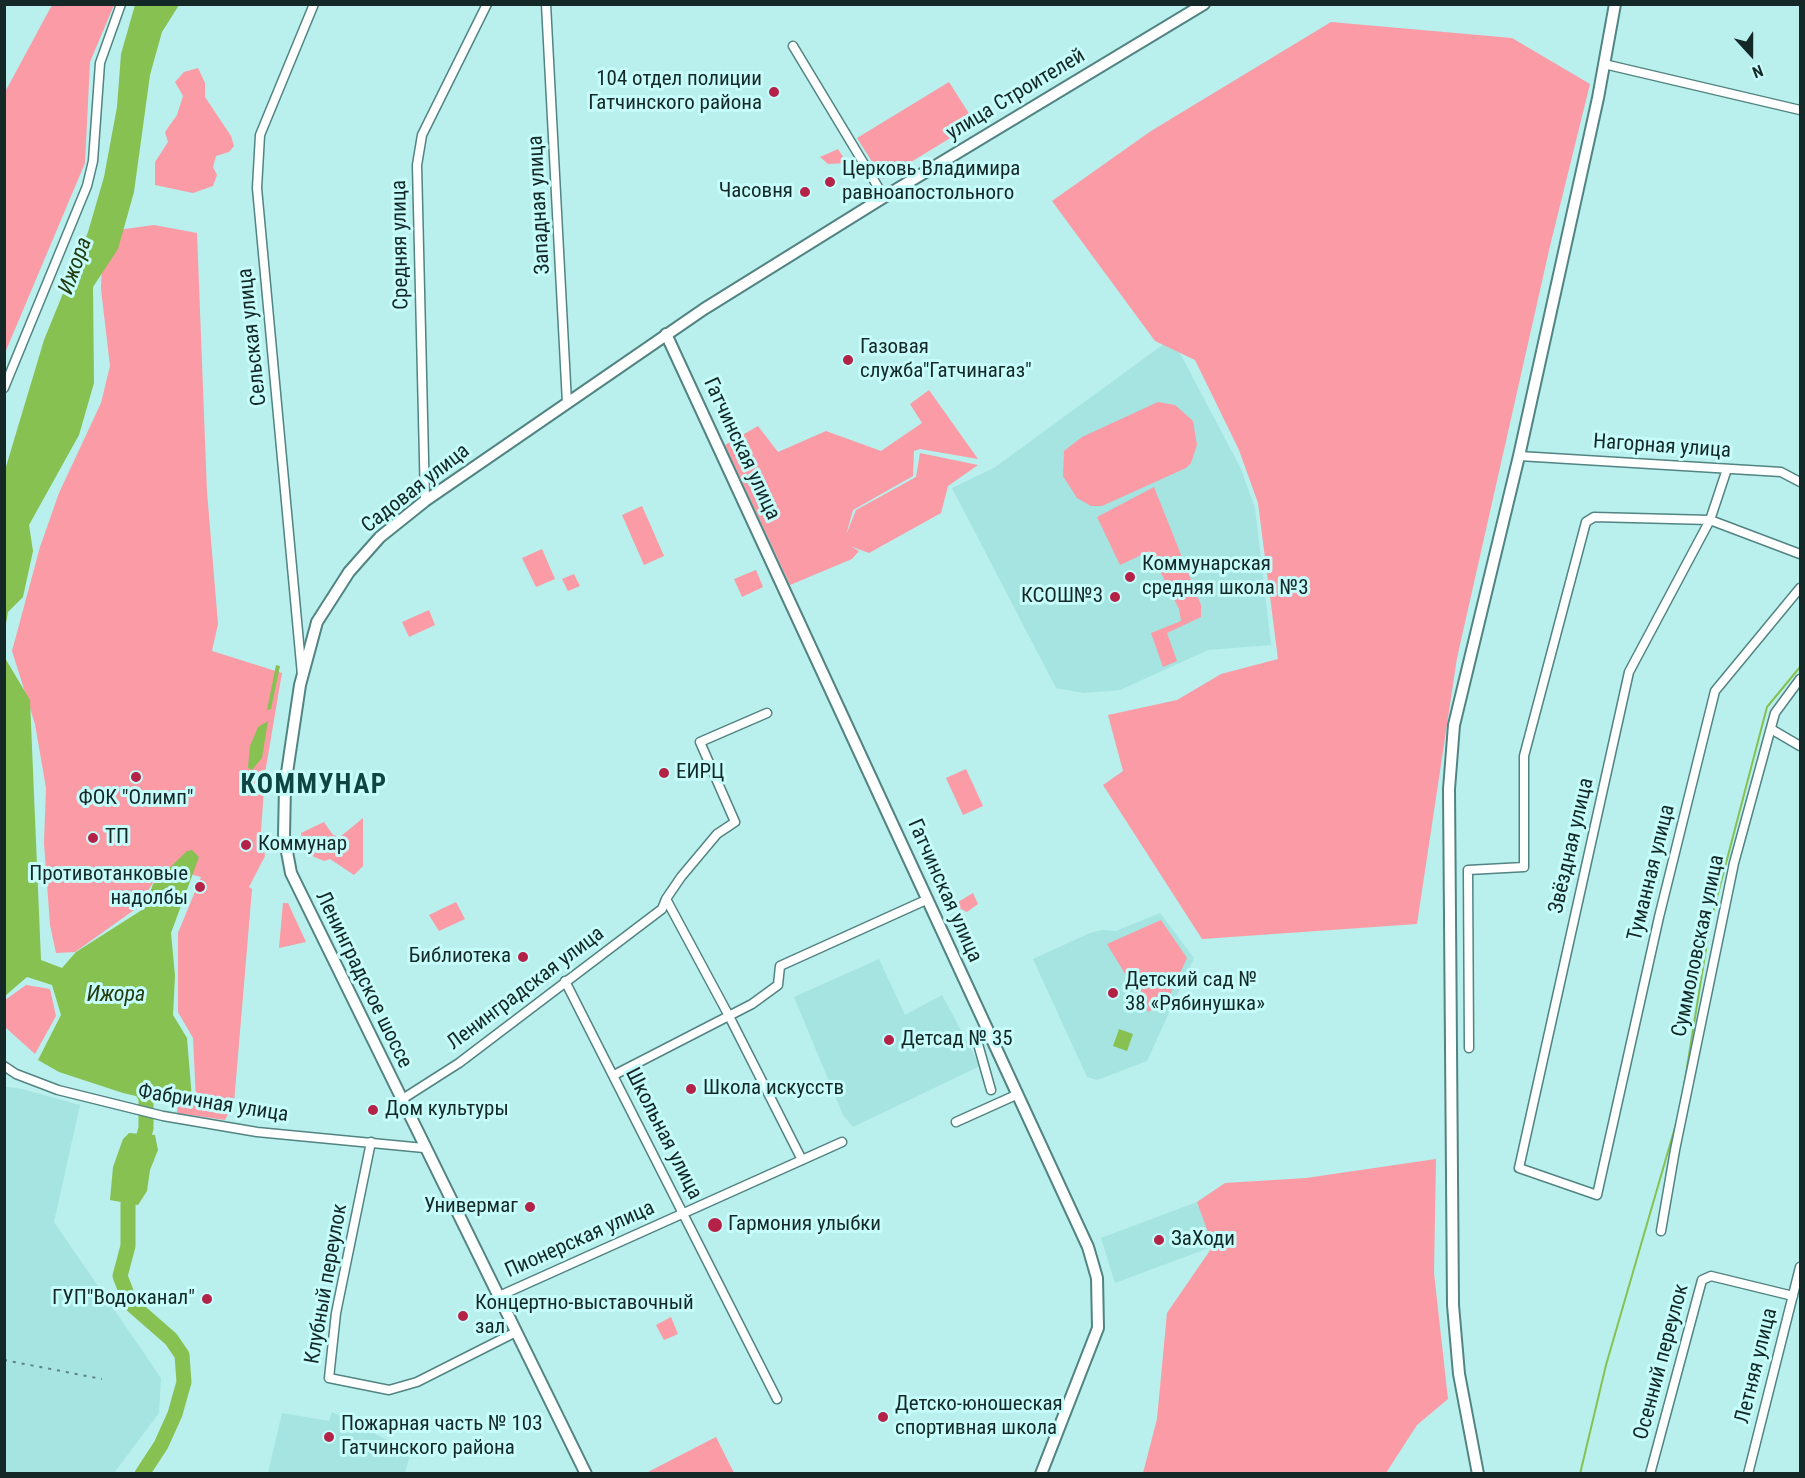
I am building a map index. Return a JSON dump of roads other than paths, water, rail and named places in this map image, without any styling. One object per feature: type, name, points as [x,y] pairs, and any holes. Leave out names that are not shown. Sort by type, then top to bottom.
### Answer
[{"type":"main road","name":"улица Строителей","points":[[666,334],[884,197],[1204,4]]},
{"type":"main road","points":[[1478,1473],[1459,1374],[1453,1305],[1449,789],[1454,725],[1519,456],[1615,4]]},
{"type":"main road","name":"Садовая улица","points":[[284,821],[285,786],[302,676],[324,608],[349,572],[380,537],[425,501],[666,334]]},
{"type":"main road","name":"Гатчинская улица","points":[[666,334],[1082,1234],[1097,1278],[1098,1328],[1041,1473]]},
{"type":"main road","name":"Ленинградское шоссе","points":[[284,821],[286,856],[296,887],[514,1333],[586,1473]]},
{"type":"street","points":[[4,388],[8,369],[87,186],[93,161],[100,63],[121,4]]},
{"type":"street","name":"Сельская улица","points":[[302,676],[257,188],[260,135],[314,4]]},
{"type":"street","name":"Средняя улица","points":[[425,501],[417,165],[422,135],[487,4]]},
{"type":"street","name":"Западная улица","points":[[546,4],[557,175],[567,403]]},
{"type":"street","points":[[793,46],[884,197]]},
{"type":"street","points":[[1604,64],[1800,110]]},
{"type":"street","name":"Нагорная улица","points":[[1519,456],[1781,472],[1800,482]]},
{"type":"street","name":"Звёздная улица","points":[[1597,1195],[1519,1168],[1629,672],[1710,520],[1727,469]]},
{"type":"street","points":[[1469,1048],[1468,870],[1524,867],[1524,756],[1586,522],[1594,517],[1710,520],[1800,554]]},
{"type":"street","name":"Туманная улица","points":[[1597,1195],[1659,917],[1715,691],[1800,588]]},
{"type":"street","name":"Суммоловская улица","points":[[1661,1231],[1677,1138],[1734,863],[1775,713],[1800,679]]},
{"type":"street","name":"Ленинградская улица","points":[[401,1100],[459,1063],[662,909],[681,877],[717,834],[735,822],[700,742],[767,713]]},
{"type":"street","points":[[1771,729],[1800,746]]},
{"type":"street","points":[[666,899],[729,1016],[802,1160]]},
{"type":"street","points":[[614,1075],[729,1016],[778,985],[780,966],[926,900]]},
{"type":"street","name":"Школьная улица","points":[[566,981],[777,1399]]},
{"type":"street","points":[[978,1044],[991,1090]]},
{"type":"street","name":"Фабричная улица","points":[[4,1066],[16,1074],[58,1090],[132,1110],[257,1132],[424,1148]]},
{"type":"street","points":[[956,1122],[1016,1095]]},
{"type":"street","name":"Клубный переулок","points":[[371,1142],[336,1313],[329,1378],[388,1389],[417,1382],[514,1333]]},
{"type":"street","name":"Пионерская улица","points":[[497,1297],[632,1235],[684,1215],[842,1142]]},
{"type":"street","name":"Летняя улица","points":[[1748,1473],[1800,1268]]},
{"type":"street","name":"Осенний переулок","points":[[1650,1473],[1702,1280],[1711,1276],[1793,1296]]},
{"type":"water","name":"Ижора","points":[[135,5],[179,5],[162,32],[150,75],[134,192],[118,249],[93,287],[94,383],[79,435],[29,525],[33,551],[23,597],[8,612],[5,630],[5,470],[44,340],[88,232],[104,177],[117,107],[121,54]]},
{"type":"water","name":"Ижора","points":[[5,658],[30,700],[41,960],[62,968],[76,952],[145,908],[153,884],[187,851],[192,850],[199,857],[171,933],[175,976],[173,1015],[187,1038],[192,1099],[162,1102],[123,1093],[59,1072],[38,1060],[61,1015],[52,985],[27,977],[5,996]]},
{"type":"water","points":[[276,665],[280,666],[271,709],[267,710]]},
{"type":"water","points":[[268,721],[262,758],[252,770],[248,768],[250,746],[258,727]]},
{"type":"water","points":[[1119,1029],[1133,1034],[1127,1051],[1113,1046]]},
{"type":"water","points":[[129,1133],[155,1135],[158,1150],[150,1170],[147,1191],[138,1205],[110,1200],[113,1167],[123,1139]]},
{"type":"waterway","points":[[1684,1086],[1710,924],[1767,707],[1800,667]]},
{"type":"waterway","name":"Ижора","points":[[137,1082],[146,1098],[146,1128],[139,1154]]},
{"type":"waterway","points":[[1580,1474],[1606,1365],[1676,1124]]},
{"type":"waterway","name":"Ижора","points":[[133,1184],[128,1204],[128,1246],[120,1276],[131,1304],[171,1339],[182,1355],[184,1382],[175,1414],[161,1445],[142,1474]]},
{"type":"railway","points":[[4,1360],[102,1379]]},
{"type":"place","name":"104 отдел полиции Гатчинского района","points":[[774,92]]},
{"type":"place","name":"Церковь Владимира равноапостольного","points":[[830,182]]},
{"type":"place","name":"Часовня","points":[[805,192]]},
{"type":"place","name":"Газовая служба\"Гатчинагаз\"","points":[[848,360]]},
{"type":"place","name":"Коммунарская средняя школа №3","points":[[1130,577]]},
{"type":"place","name":"КСОШ№3","points":[[1115,597]]},
{"type":"place","name":"ЕИРЦ","points":[[664,773]]},
{"type":"place","name":"ФОК \"Олимп\"","points":[[136,777]]},
{"type":"place","name":"ТП","points":[[93,838]]},
{"type":"place","name":"Коммунар","points":[[246,845]]},
{"type":"place","name":"Противотанковые надолбы","points":[[200,887]]},
{"type":"place","name":"Библиотека","points":[[523,957]]},
{"type":"place","name":"Детский сад № 38 «Рябинушка»","points":[[1113,993]]},
{"type":"place","name":"Детсад № 35","points":[[889,1040]]},
{"type":"place","name":"Школа искусств","points":[[691,1089]]},
{"type":"place","name":"Дом культуры","points":[[373,1110]]},
{"type":"place","name":"Универмаг","points":[[530,1207]]},
{"type":"place","name":"Гармония улыбки","points":[[715,1225]]},
{"type":"place","name":"ЗаХоди","points":[[1159,1240]]},
{"type":"place","name":"ГУП\"Водоканал\"","points":[[207,1299]]},
{"type":"place","name":"Концертно-выставочный зал","points":[[463,1316]]},
{"type":"place","name":"Детско-юношеская спортивная школа","points":[[883,1417]]},
{"type":"place","name":"Пожарная часть № 103 Гатчинского района","points":[[329,1437]]},
{"type":"district","name":"КОММУНАР","points":[[314,786]]}]
